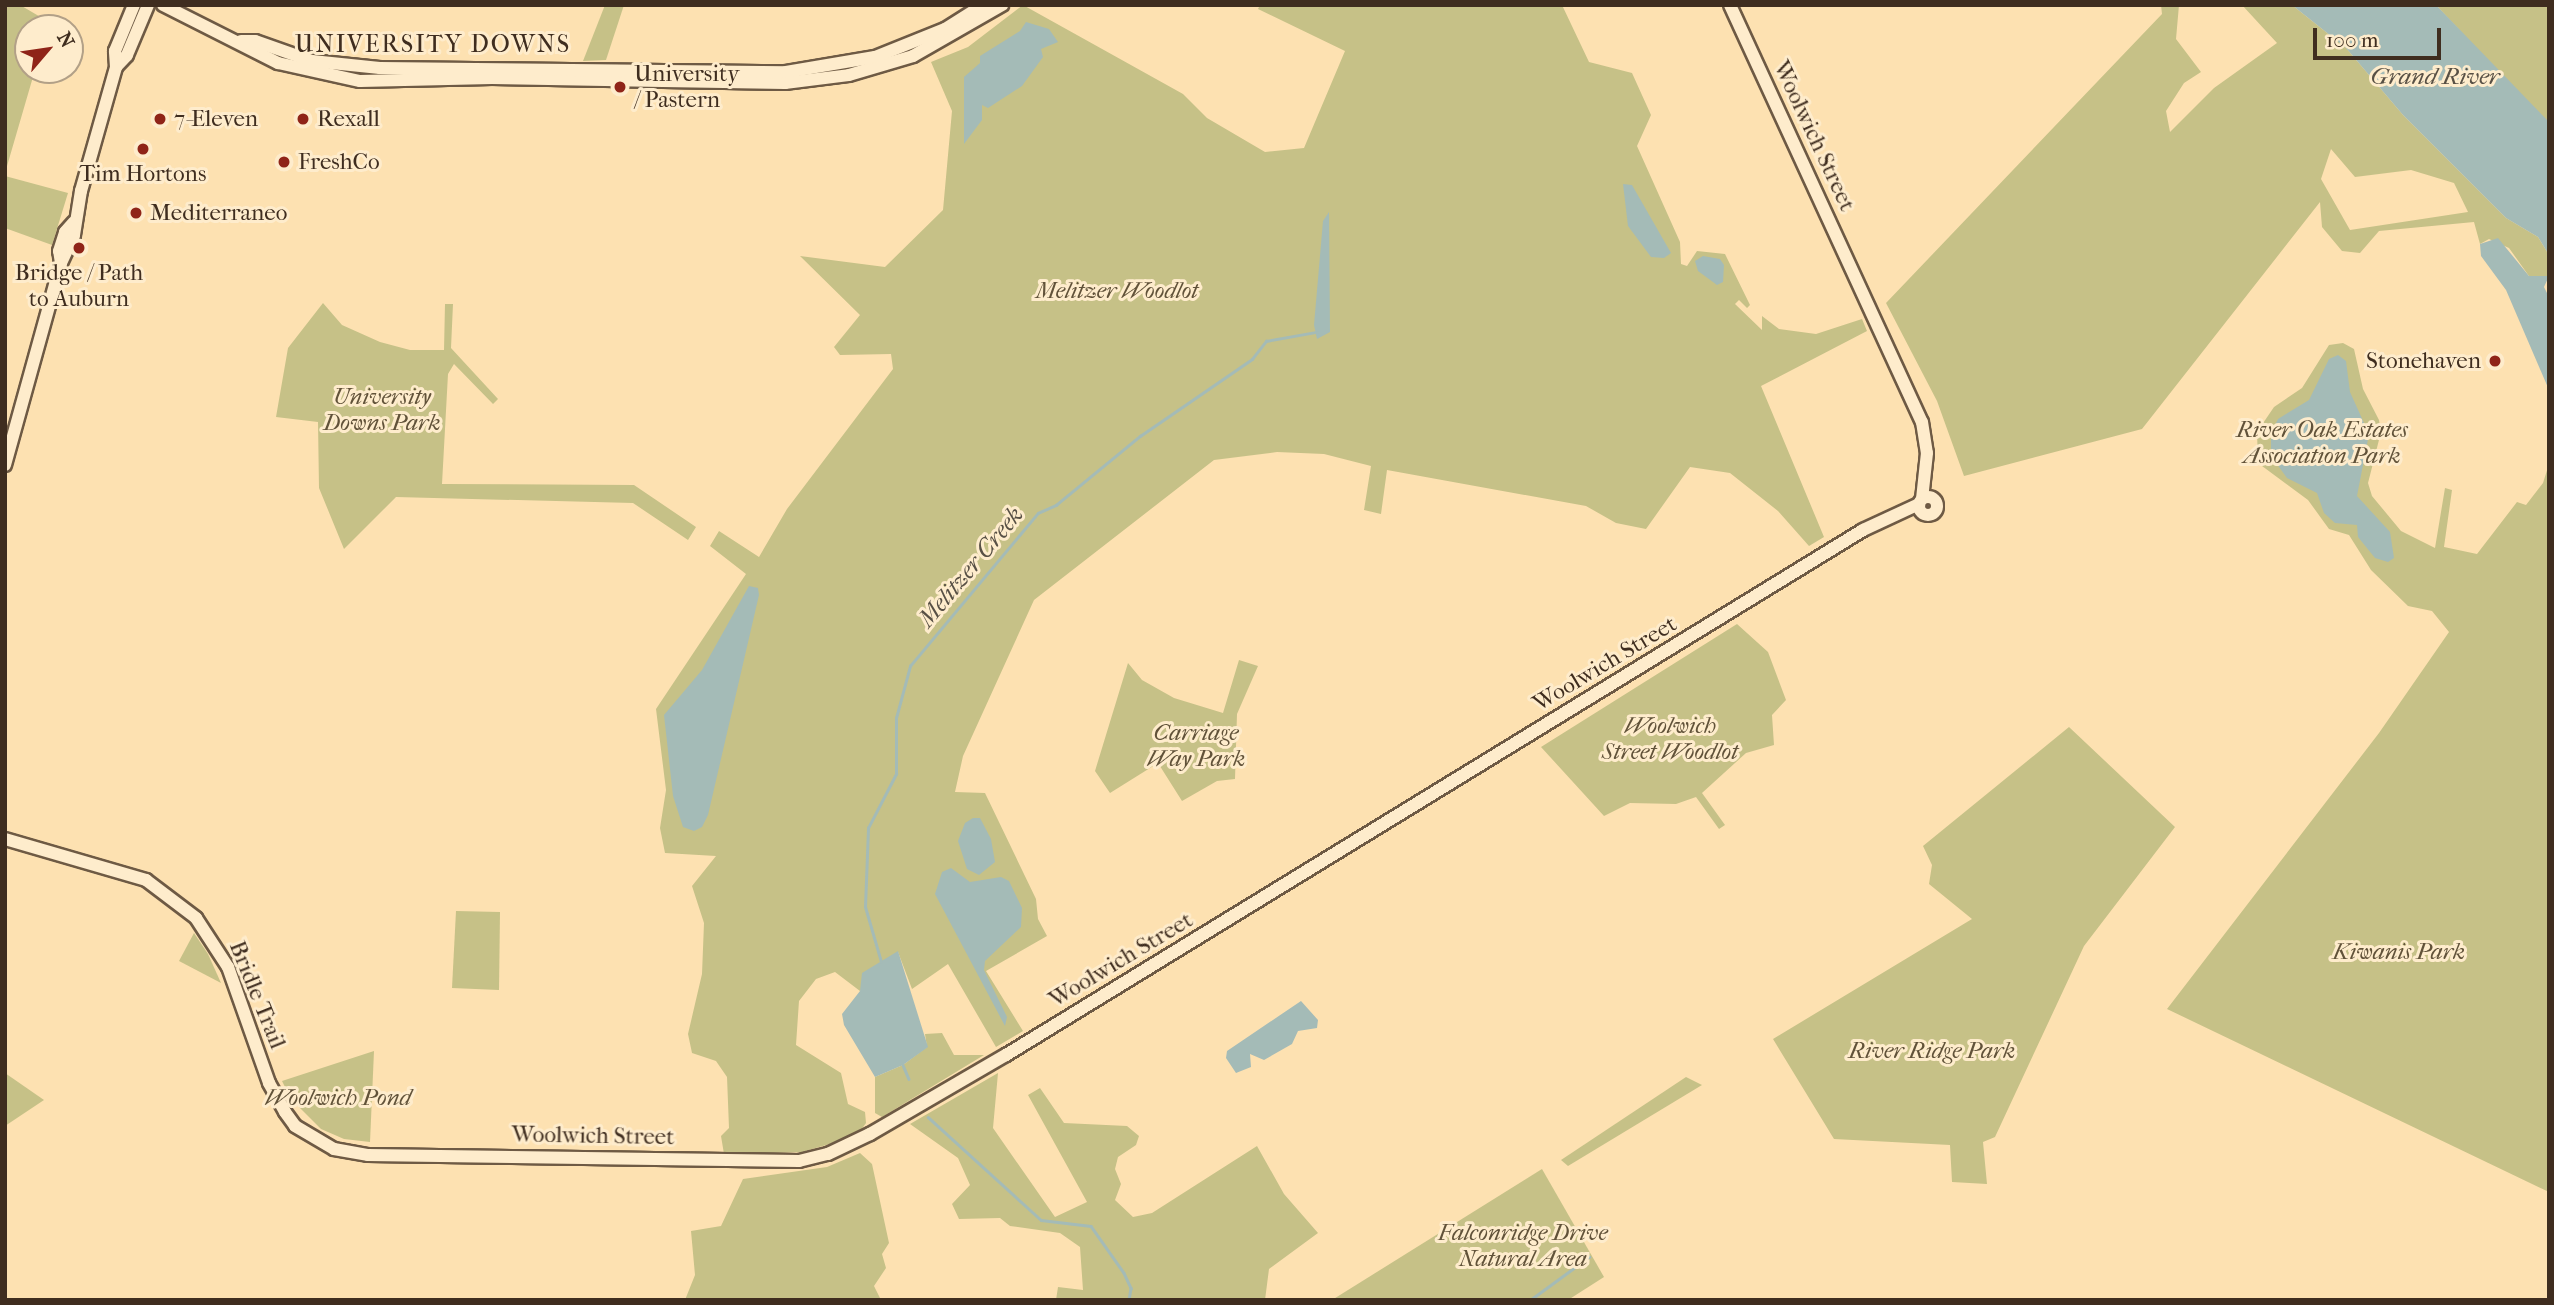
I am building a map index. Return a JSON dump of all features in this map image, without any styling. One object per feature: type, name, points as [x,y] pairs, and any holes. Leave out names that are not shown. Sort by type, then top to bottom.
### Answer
[{"type":"street","points":[[5,465],[61,263],[59,251],[65,232],[74,222],[116,67],[115,51],[134,5]]},
{"type":"street","points":[[116,67],[127,55],[148,5]]},
{"type":"street","points":[[163,5],[241,41],[252,52],[278,63],[360,81],[492,78],[785,83],[849,75],[913,56],[1002,5]]},
{"type":"street","points":[[241,41],[255,41],[312,61],[380,68],[786,72],[875,57],[945,29],[983,5]]},
{"type":"street","name":"Woolwich Street","points":[[295,1126],[334,1149],[368,1155],[799,1161],[828,1154],[1006,1055],[1863,530],[1924,503],[1926,481],[1922,422],[1730,5]]},
{"type":"street","name":"Bridle Trail","points":[[5,839],[146,880],[196,918],[228,967],[269,1083],[295,1126]]},
{"type":"green space","points":[[5,5],[20,5],[35,14],[14,14],[14,84],[31,84],[5,173]]},
{"type":"green space","points":[[605,5],[624,5],[606,60],[583,61]]},
{"type":"green space","name":"Melitzer Woodlot","points":[[1023,5],[1183,94],[1207,118],[1265,152],[1304,148],[1345,51],[1258,9],[1260,5],[1562,5],[1589,62],[1632,73],[1651,115],[1637,146],[1680,242],[1681,264],[1687,266],[1697,251],[1725,254],[1750,305],[1747,308],[1739,300],[1735,304],[1762,330],[1762,316],[1779,329],[1816,334],[1862,319],[1867,331],[1761,386],[1824,537],[1809,546],[1778,511],[1730,473],[1690,467],[1646,529],[1616,523],[1586,506],[1387,470],[1381,514],[1364,510],[1371,466],[1324,454],[1277,452],[1214,460],[1034,600],[963,756],[955,792],[985,793],[1036,899],[1038,919],[1047,936],[986,971],[1023,1031],[996,1047],[948,964],[912,989],[898,952],[860,991],[835,972],[816,979],[799,1001],[796,1045],[841,1073],[848,1104],[865,1112],[866,1123],[861,1130],[833,1143],[802,1152],[724,1154],[721,1136],[729,1128],[727,1077],[716,1061],[692,1053],[688,1034],[702,974],[704,923],[692,886],[716,856],[665,853],[660,828],[666,790],[656,709],[746,574],[710,546],[719,531],[759,557],[787,509],[893,369],[891,354],[840,355],[834,347],[860,315],[800,256],[885,267],[943,210],[952,111],[931,62],[968,47]]},
{"type":"green space","points":[[2161,5],[2179,5],[2176,39],[2201,72],[2184,83],[2166,111],[2170,132],[2214,88],[2277,43],[2242,5],[2292,5],[2346,48],[2403,115],[2506,218],[2538,237],[2549,255],[2549,276],[2529,276],[2509,248],[2489,239],[2480,244],[2474,222],[2379,231],[2360,253],[2342,251],[2322,227],[2320,202],[2142,429],[1964,476],[1937,401],[1886,303],[2162,14]],"holes":[[[2331,149],[2355,177],[2411,170],[2454,183],[2468,212],[2350,230],[2321,179]]]},
{"type":"green space","points":[[2436,5],[2549,5],[2549,122],[2539,115]]},
{"type":"green space","points":[[5,176],[68,193],[52,245],[5,228]]},
{"type":"green space","name":"University Downs Park","points":[[323,303],[342,325],[380,342],[410,350],[444,350],[445,304],[453,304],[451,348],[498,399],[493,404],[454,364],[448,374],[442,484],[634,485],[696,527],[688,540],[633,503],[396,497],[344,549],[319,488],[318,422],[276,417],[288,348]]},
{"type":"green space","name":"Kiwanis Park","points":[[2343,343],[2354,349],[2363,389],[2379,420],[2381,432],[2368,483],[2372,496],[2401,531],[2435,548],[2445,488],[2452,490],[2444,547],[2477,554],[2517,502],[2526,505],[2543,483],[2549,464],[2549,1192],[2167,1009],[2379,733],[2449,632],[2432,611],[2408,606],[2371,570],[2349,535],[2329,529],[2308,500],[2258,463],[2257,432],[2274,407],[2302,388],[2329,345]]},
{"type":"green space","name":"Woolwich Street Woodlot","points":[[1737,624],[1768,652],[1786,700],[1772,715],[1774,745],[1746,753],[1702,793],[1725,825],[1719,829],[1696,797],[1676,804],[1630,803],[1604,816],[1541,747]]},
{"type":"green space","name":"Carriage Way Park","points":[[1239,660],[1258,666],[1237,714],[1235,779],[1217,781],[1182,801],[1158,763],[1110,793],[1095,771],[1128,663],[1142,680],[1174,698],[1223,713]]},
{"type":"green space","name":"River Ridge Park","points":[[2069,727],[2175,827],[2084,946],[1995,1137],[1983,1142],[1987,1184],[1952,1182],[1950,1145],[1834,1139],[1773,1039],[1972,919],[1929,884],[1932,865],[1923,846]]},
{"type":"green space","points":[[456,911],[500,912],[499,990],[452,988]]},
{"type":"green space","points":[[194,933],[208,954],[221,983],[179,961]]},
{"type":"green space","points":[[942,1033],[954,1055],[984,1055],[882,1117],[875,1113],[875,1077],[903,1065],[927,1047],[925,1034]]},
{"type":"green space","name":"Woolwich Pond","points":[[374,1051],[370,1142],[344,1139],[321,1129],[291,1099],[282,1081]]},
{"type":"green space","points":[[5,1073],[44,1100],[5,1126]]},
{"type":"green space","points":[[998,1073],[993,1128],[1055,1217],[1087,1202],[1028,1095],[1040,1088],[1064,1123],[1127,1126],[1139,1136],[1136,1145],[1118,1157],[1115,1169],[1121,1184],[1115,1200],[1133,1217],[1152,1213],[1257,1146],[1284,1194],[1318,1233],[1269,1269],[1265,1300],[1056,1300],[1058,1287],[1083,1290],[1080,1247],[1060,1233],[1010,1226],[1000,1218],[959,1219],[952,1204],[970,1185],[958,1158],[910,1124]]},
{"type":"green space","points":[[1686,1077],[1702,1085],[1568,1166],[1561,1160]]},
{"type":"green space","points":[[860,1153],[872,1164],[889,1243],[882,1254],[886,1268],[874,1286],[881,1300],[685,1300],[695,1275],[691,1231],[721,1226],[743,1179],[827,1167]]},
{"type":"green space","name":"Falconridge Drive Natural Area","points":[[1542,1169],[1604,1277],[1568,1300],[1332,1300]]},
{"type":"water","name":"Grand River","points":[[2292,5],[2436,5],[2549,122],[2549,255],[2538,237],[2506,218],[2403,115],[2346,48]]},
{"type":"water","points":[[1026,22],[1049,29],[1058,42],[1041,49],[1043,57],[1022,86],[988,108],[982,105],[982,120],[964,144],[964,77],[980,63],[980,56],[1020,31]]},
{"type":"water","points":[[1623,184],[1632,185],[1671,253],[1664,258],[1651,257],[1628,226]]},
{"type":"water","points":[[1329,212],[1330,332],[1317,339],[1314,325],[1323,221]]},
{"type":"water","points":[[2498,238],[2529,276],[2549,276],[2544,287],[2549,297],[2549,390],[2506,290],[2481,256],[2480,244]]},
{"type":"water","points":[[1703,256],[1720,259],[1724,265],[1723,282],[1717,285],[1698,271],[1695,261]]},
{"type":"water","points":[[2338,355],[2346,361],[2350,392],[2369,434],[2357,496],[2390,532],[2394,558],[2388,562],[2375,558],[2358,537],[2357,525],[2335,523],[2324,513],[2317,493],[2287,478],[2271,456],[2271,433],[2278,419],[2309,400],[2329,359]]},
{"type":"water","points":[[749,586],[758,588],[759,595],[708,815],[702,827],[694,831],[683,827],[673,796],[664,715],[702,670]]},
{"type":"water","points":[[973,818],[980,818],[991,839],[995,862],[979,875],[967,869],[958,841],[965,823]]},
{"type":"water","points":[[951,868],[970,882],[1001,877],[1009,881],[1022,908],[1021,927],[985,961],[984,970],[1007,1017],[1005,1026],[935,894],[942,872]]},
{"type":"water","points":[[898,951],[928,1047],[903,1065],[875,1077],[844,1025],[842,1014],[860,991],[862,973]]},
{"type":"water","points":[[1301,1001],[1318,1020],[1317,1028],[1298,1031],[1292,1044],[1264,1060],[1250,1054],[1251,1067],[1236,1073],[1226,1058],[1227,1051]]},
{"type":"waterway","name":"Melitzer Creek","points":[[881,962],[865,907],[868,828],[896,774],[896,718],[910,666],[1038,513],[1056,505],[1140,436],[1252,359],[1266,341],[1316,332]]},
{"type":"waterway","points":[[903,1065],[909,1079]]},
{"type":"waterway","name":"Melitzer Creek","points":[[928,1117],[1041,1220],[1091,1226],[1124,1273],[1131,1288],[1129,1300]]},
{"type":"waterway","points":[[1530,1300],[1589,1257]]},
{"type":"place","name":"University / Pastern","points":[[620,87]]},
{"type":"place","name":"7-Eleven","points":[[160,119]]},
{"type":"place","name":"Rexall","points":[[303,119]]},
{"type":"place","name":"Tim Hortons","points":[[143,149]]},
{"type":"place","name":"FreshCo","points":[[284,162]]},
{"type":"place","name":"Mediterraneo","points":[[136,213]]},
{"type":"place","name":"Bridge / Path to Auburn","points":[[79,248]]},
{"type":"place","name":"Stonehaven","points":[[2495,361]]},
{"type":"district","name":"UNIVERSITY DOWNS","points":[[433,45]]},
{"type":"park label","name":"River Oak Estates Association Park","points":[[2322,443]]}]
